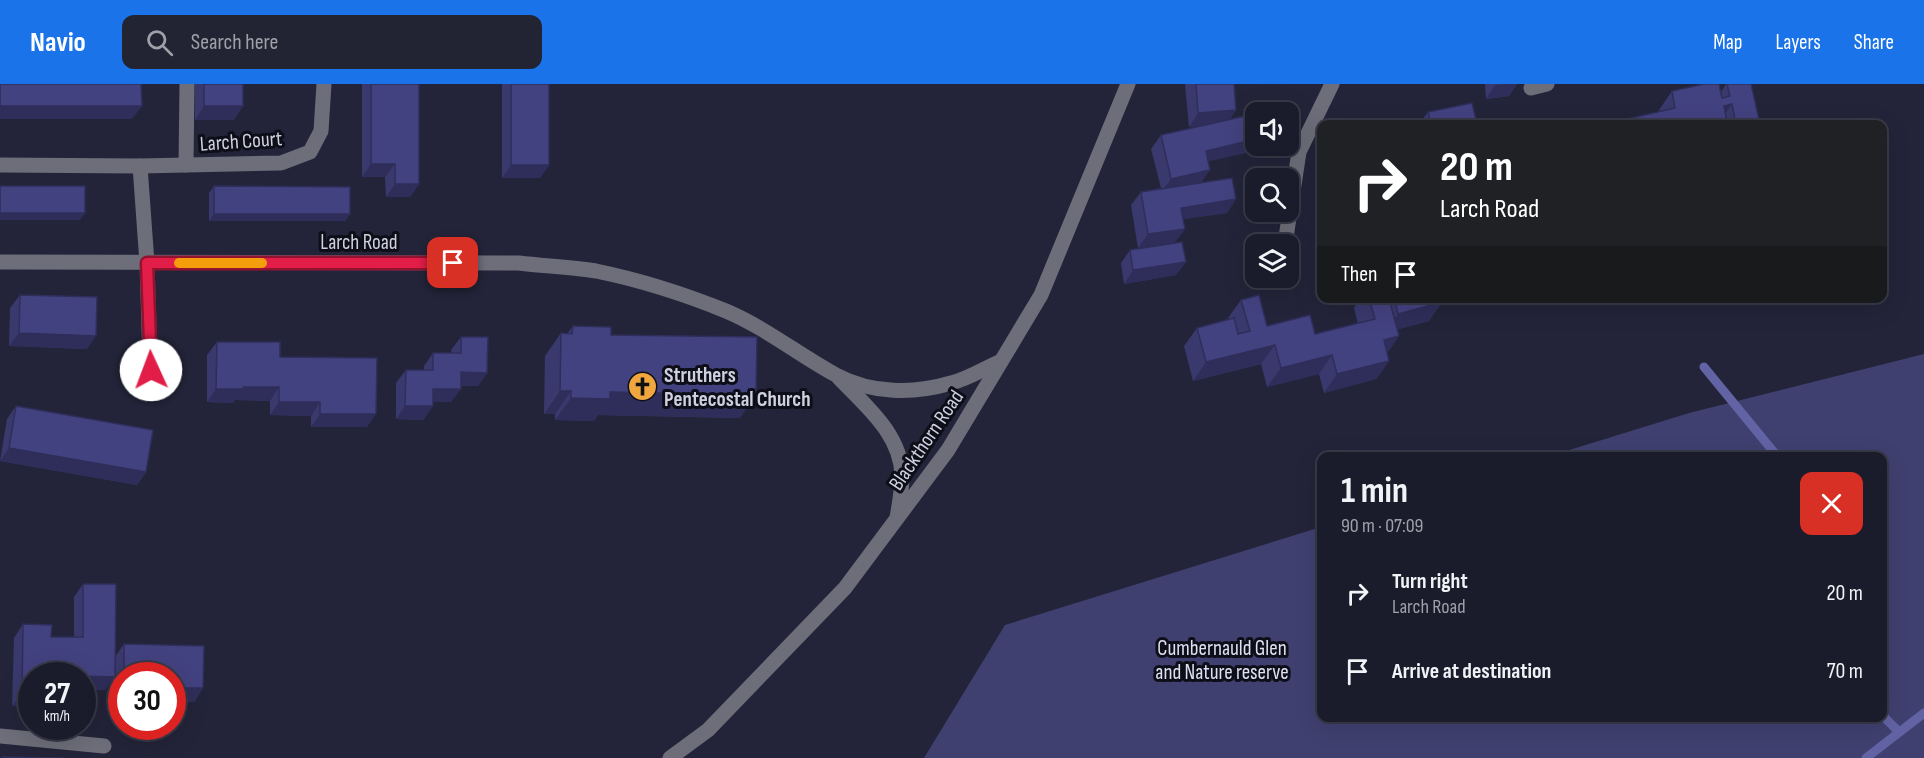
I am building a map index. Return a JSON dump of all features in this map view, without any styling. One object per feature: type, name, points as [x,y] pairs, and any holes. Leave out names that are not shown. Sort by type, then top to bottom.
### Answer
[{"type":"street","points":[[186,165],[187,84]]},
{"type":"street","name":"Larch Court","points":[[0,165],[140,166],[281,163],[310,152],[321,131],[324,84]]},
{"type":"street","name":"Blackthorn Road","points":[[670,758],[708,730],[845,588],[948,450],[1041,295],[1128,84]]},
{"type":"street","points":[[1287,234],[1299,152],[1332,84]]},
{"type":"street","points":[[1531,88],[1547,84]]},
{"type":"street","points":[[140,166],[147,263],[151,392]]},
{"type":"street","name":"Larch Road","points":[[0,262],[519,263],[594,271],[637,280],[728,312],[767,332],[837,376],[867,387],[917,391],[955,382],[1001,362]]},
{"type":"street","name":"Larch Road","points":[[837,376],[881,422],[894,443],[902,477],[897,518]]},
{"type":"street","points":[[0,736],[104,746]]},
{"type":"green space","name":"Cumbernauld Glen and Nature reserve","points":[[1924,354],[1924,758],[924,758],[1005,625],[1317,528],[1317,722],[1887,722],[1887,452],[1563,452],[1689,413]]},
{"type":"building","points":[[0,84],[141,84],[142,106],[0,106]]},
{"type":"building","points":[[204,84],[243,84],[243,106],[204,106]]},
{"type":"building","points":[[371,84],[419,84],[419,184],[395,184],[395,164],[371,164]]},
{"type":"building","points":[[511,84],[549,84],[549,165],[511,165]]},
{"type":"building","points":[[1196,84],[1234,84],[1236,110],[1198,113]]},
{"type":"building","points":[[1704,84],[1719,84],[1722,98],[1730,96],[1727,84],[1751,84],[1759,120],[1735,120],[1732,104],[1724,106],[1727,120],[1623,120],[1675,108],[1672,91]]},
{"type":"building","points":[[1472,103],[1476,120],[1430,120],[1428,112]]},
{"type":"building","points":[[1245,116],[1245,142],[1206,151],[1210,170],[1171,179],[1161,135]]},
{"type":"building","points":[[1232,178],[1236,199],[1181,208],[1185,229],[1148,234],[1141,192]]},
{"type":"building","points":[[0,186],[85,186],[85,213],[0,213]]},
{"type":"building","points":[[214,186],[350,187],[350,214],[214,214]]},
{"type":"building","points":[[1182,242],[1186,262],[1133,270],[1130,250]]},
{"type":"building","points":[[20,295],[97,297],[96,336],[19,333]]},
{"type":"building","points":[[1259,295],[1267,326],[1310,315],[1315,334],[1375,319],[1370,303],[1390,303],[1399,336],[1384,340],[1389,361],[1337,374],[1332,355],[1281,368],[1275,345],[1206,362],[1197,328],[1234,318],[1238,334],[1250,331],[1241,300]]},
{"type":"building","points":[[1395,303],[1438,303],[1398,314]]},
{"type":"building","points":[[573,326],[611,327],[611,335],[757,337],[756,395],[610,392],[610,399],[571,398],[571,391],[560,391],[561,333],[572,334]]},
{"type":"building","points":[[461,337],[488,337],[487,373],[461,372],[461,389],[433,389],[433,406],[405,406],[406,370],[433,370],[433,353],[461,353]]},
{"type":"building","points":[[217,342],[280,342],[280,357],[377,358],[376,414],[320,414],[320,402],[279,402],[279,387],[216,389]]},
{"type":"building","points":[[16,406],[153,430],[146,472],[9,448]]},
{"type":"building","points":[[83,584],[116,584],[115,662],[108,662],[108,677],[96,676],[96,662],[22,662],[23,624],[52,625],[51,637],[83,637]]},
{"type":"building","points":[[124,644],[204,646],[203,688],[186,688],[186,662],[124,662]]},
{"type":"building","points":[[2,757],[64,758],[2,758]]},
{"type":"waterway","points":[[1704,367],[1774,452]]},
{"type":"waterway","points":[[1866,758],[1924,713]]},
{"type":"waterway","points":[[1887,720],[1899,732]]},
{"type":"slow traffic","points":[[179,263],[262,263]]},
{"type":"place","name":"Struthers Pentecostal Church","points":[[643,387]]},
{"type":"route","points":[[151,370],[147,263],[453,263]]}]
